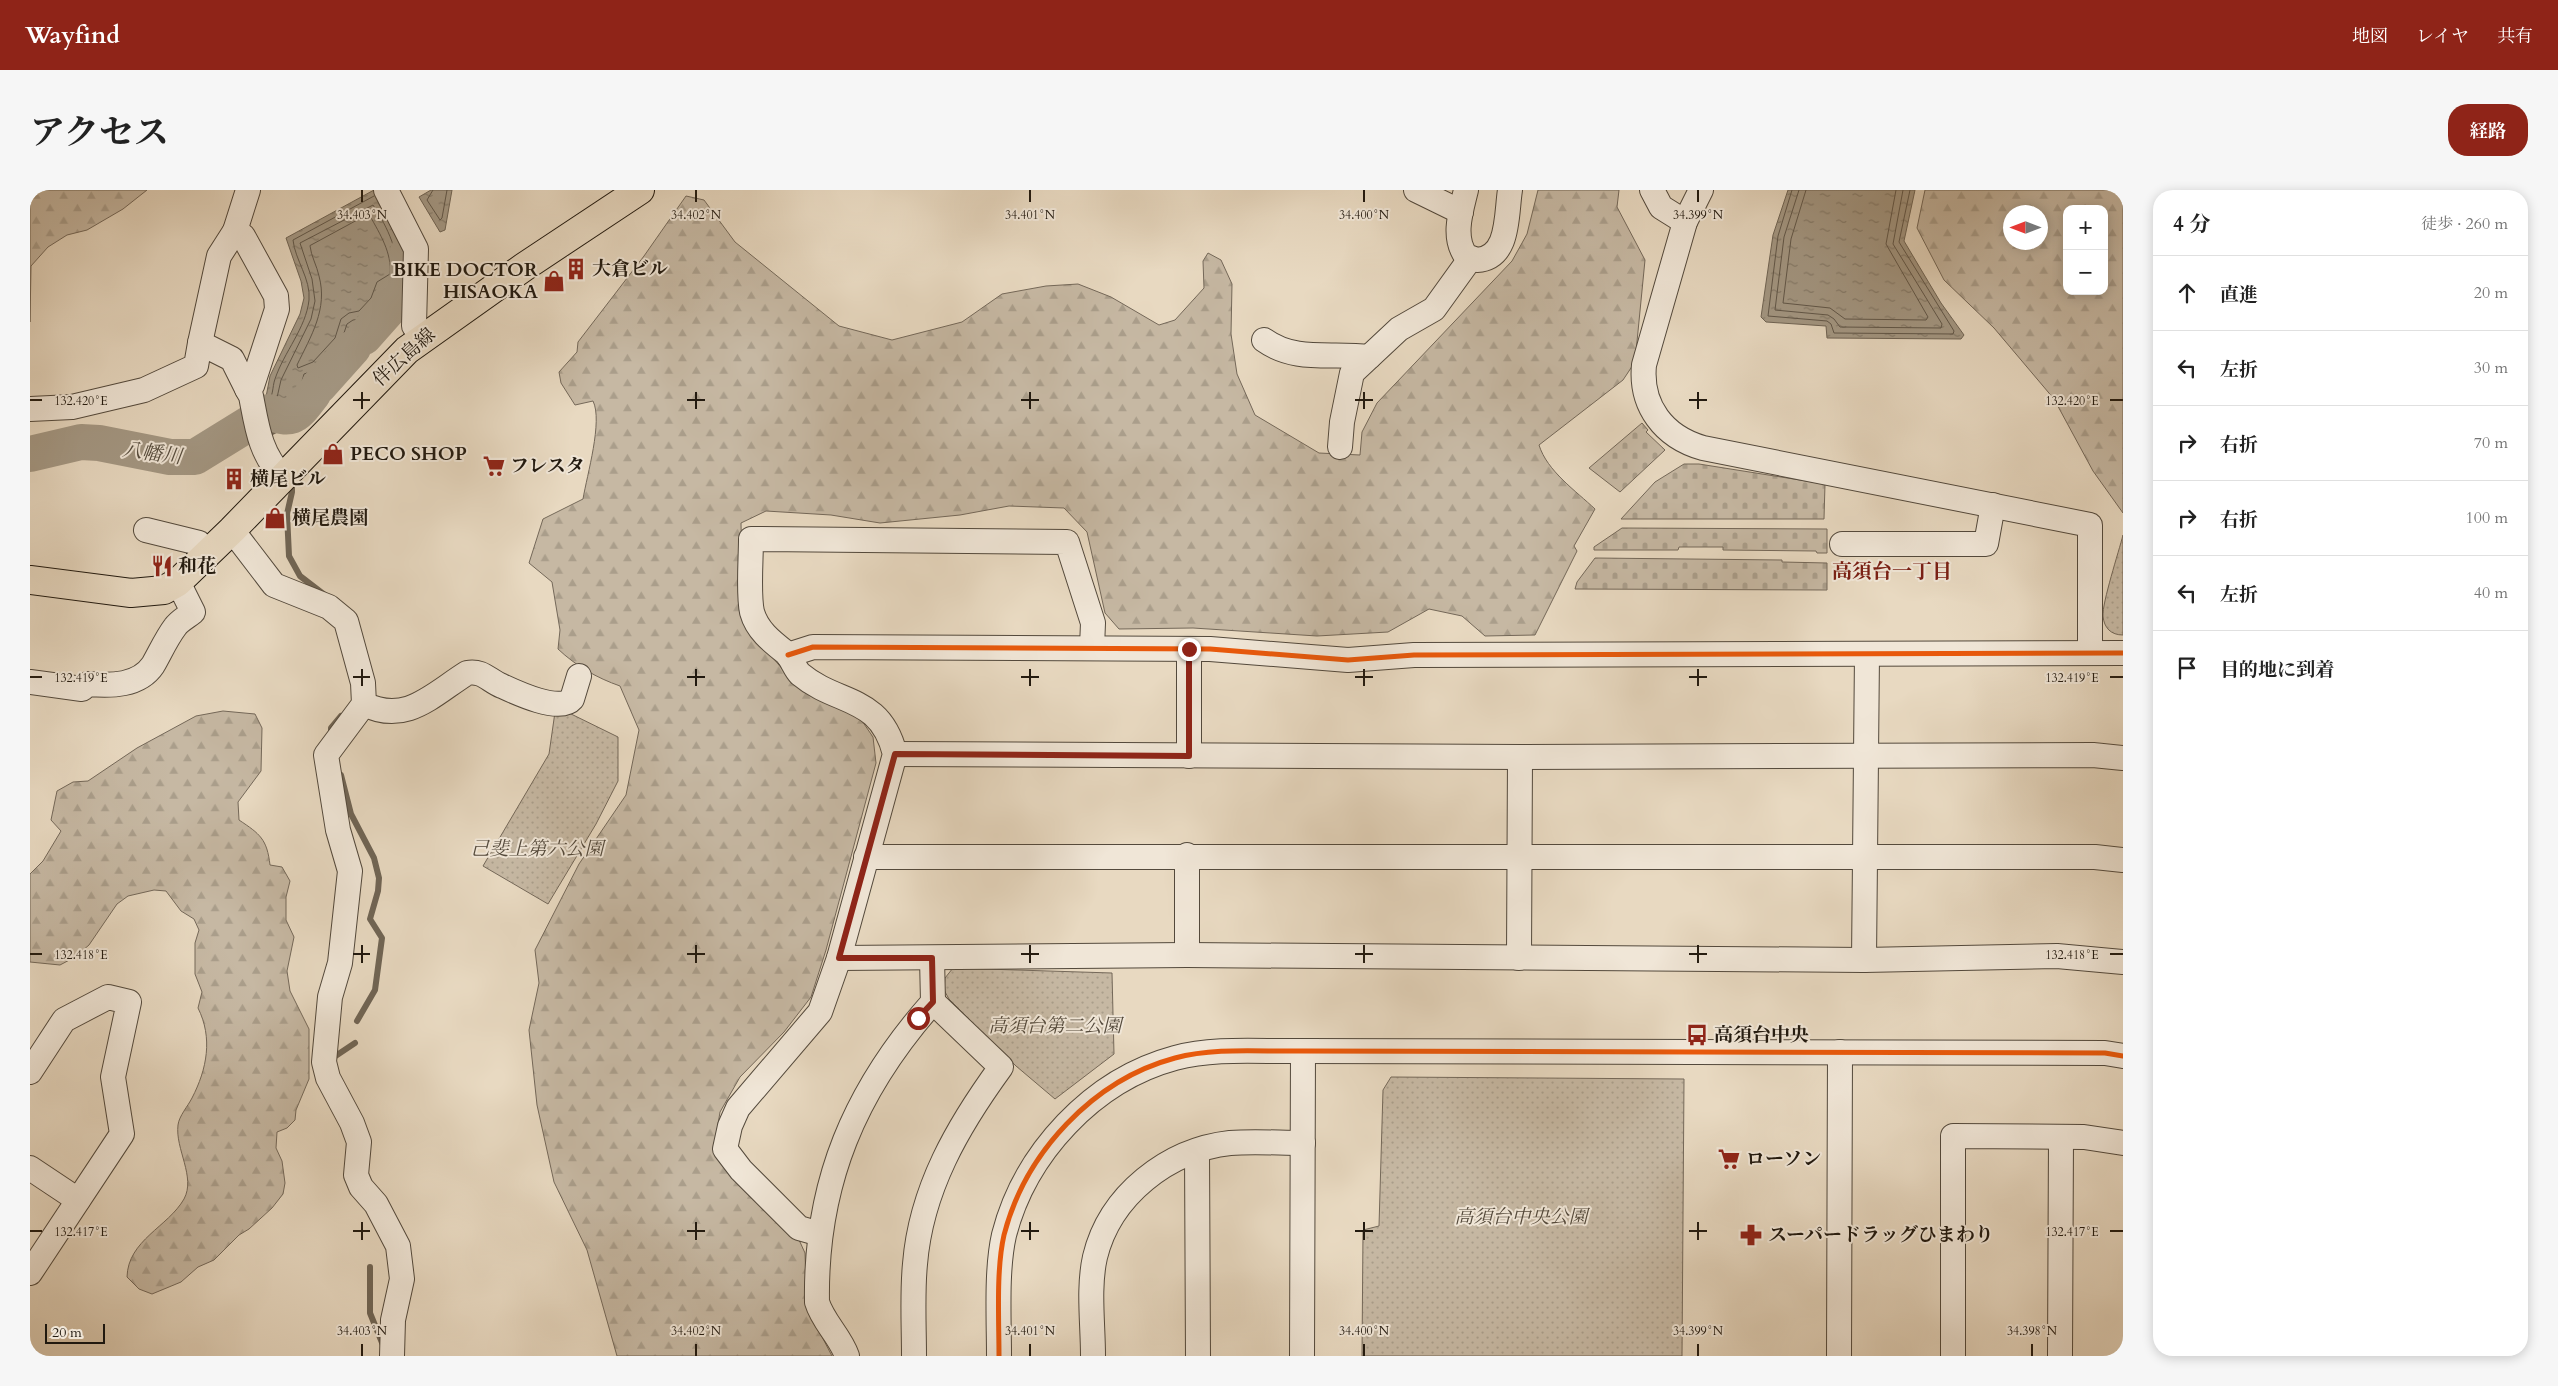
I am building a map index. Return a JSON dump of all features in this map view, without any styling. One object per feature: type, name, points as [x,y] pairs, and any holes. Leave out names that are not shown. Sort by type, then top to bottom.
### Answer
[{"type":"main road","name":"伴広島線","points":[[30,580],[131,593],[164,590],[178,582],[232,530],[395,361],[422,337],[640,190]]},
{"type":"street","points":[[30,409],[72,407],[150,388],[196,366],[219,256],[235,231],[248,190]]},
{"type":"street","points":[[386,190],[416,248],[414,326],[422,337]]},
{"type":"street","points":[[1416,190],[1463,201],[1459,239],[1463,252],[1470,259],[1486,259],[1499,247],[1506,224],[1510,190]]},
{"type":"street","points":[[1652,190],[1662,207],[1685,222]]},
{"type":"street","points":[[1701,190],[1685,222],[1646,356],[1643,374],[1650,404],[1666,429],[1680,440],[1702,448],[2090,525],[2090,654]]},
{"type":"street","points":[[235,231],[243,236],[276,296],[277,309],[249,393]]},
{"type":"street","points":[[1340,447],[1352,373],[1399,328],[1434,310],[1470,259]]},
{"type":"street","points":[[1264,340],[1275,348],[1291,353],[1313,356],[1349,355],[1369,357]]},
{"type":"street","points":[[200,343],[232,359],[249,393],[260,443],[271,465],[283,477]]},
{"type":"street","points":[[1842,544],[1986,544],[1993,505]]},
{"type":"street","points":[[146,530],[199,543],[208,554]]},
{"type":"street","points":[[232,530],[274,585],[329,608],[346,621],[363,683],[364,704],[326,755],[338,830],[350,871],[340,963],[330,997],[324,1043],[324,1062],[328,1078],[342,1108],[352,1123],[359,1142],[356,1175],[361,1187],[376,1204],[398,1246],[402,1279],[393,1320],[392,1356]]},
{"type":"street","points":[[820,1234],[799,1228],[741,1170],[725,1150],[730,1126],[738,1108],[820,1012],[839,958],[895,754],[890,734],[877,718],[862,706],[822,689],[799,673],[788,654],[758,627],[752,611],[751,539],[1067,542],[1093,623],[1092,647]]},
{"type":"street","points":[[30,682],[82,690],[88,684],[109,686],[144,674],[152,666],[176,626],[193,612],[178,582]]},
{"type":"street","points":[[788,654],[813,647],[1092,647],[1189,649],[1348,660],[1414,654],[2123,654]]},
{"type":"street","points":[[1189,649],[1189,756]]},
{"type":"street","points":[[1864,960],[1867,654]]},
{"type":"street","points":[[364,704],[387,713],[403,711],[467,673],[478,672],[501,686],[552,704],[564,705],[572,699],[579,676]]},
{"type":"street","points":[[895,754],[1520,757],[2093,755],[2123,758]]},
{"type":"street","points":[[1519,958],[1520,757]]},
{"type":"street","points":[[866,857],[1187,854],[1866,859],[2094,857],[2123,860]]},
{"type":"street","points":[[1187,854],[1187,955]]},
{"type":"street","points":[[839,958],[1187,955],[1864,960],[2057,956],[2123,962]]},
{"type":"street","points":[[847,1356],[821,1314],[817,1302],[820,1234],[823,1212],[840,1157],[860,1104],[897,1044],[933,1002],[932,958]]},
{"type":"street","points":[[30,1072],[64,1020],[108,997],[129,1002],[113,1078],[122,1134],[30,1273]]},
{"type":"street","points":[[914,1356],[915,1264],[922,1223],[932,1184],[947,1150],[972,1106],[1001,1067],[933,1002]]},
{"type":"street","points":[[1302,1356],[1303,1052]]},
{"type":"street","points":[[999,1356],[999,1293],[1004,1237],[1014,1204],[1030,1173],[1063,1128],[1087,1105],[1108,1089],[1153,1065],[1204,1053],[1303,1052],[2104,1052],[2123,1056]]},
{"type":"street","points":[[1839,1356],[1840,1052]]},
{"type":"street","points":[[1953,1356],[1953,1136],[2084,1137],[2123,1143]]},
{"type":"street","points":[[2060,1356],[2061,1137]]},
{"type":"street","points":[[1093,1356],[1095,1257],[1104,1234],[1116,1212],[1145,1178],[1165,1165],[1197,1151],[1231,1143],[1303,1143]]},
{"type":"street","points":[[1197,1151],[1198,1356]]},
{"type":"street","points":[[30,1168],[78,1200]]},
{"type":"green space","points":[[30,190],[147,190],[123,209],[87,230],[67,235],[48,247],[31,266],[30,322]]},
{"type":"green space","points":[[1538,190],[1619,190],[1617,207],[1645,260],[1635,362],[1623,380],[1539,445],[1555,472],[1595,509],[1574,546],[1577,551],[1535,635],[1485,636],[1462,616],[1429,609],[1388,632],[1317,636],[1193,628],[1119,629],[1105,613],[1087,532],[1064,508],[1009,506],[960,515],[880,523],[831,515],[766,511],[741,523],[743,623],[790,678],[860,718],[873,737],[876,763],[826,950],[811,997],[784,1032],[740,1077],[720,1112],[714,1149],[800,1242],[805,1253],[807,1308],[832,1356],[617,1356],[587,1250],[554,1182],[537,1105],[529,1030],[539,983],[535,950],[579,864],[626,795],[639,730],[620,686],[587,671],[558,649],[560,630],[552,582],[529,563],[543,519],[583,499],[593,448],[596,410],[593,401],[575,405],[561,383],[559,372],[577,352],[578,342],[644,256],[686,196],[704,200],[735,242],[839,326],[892,340],[962,322],[1002,294],[1046,286],[1078,284],[1111,297],[1159,325],[1175,320],[1204,288],[1203,261],[1208,253],[1221,260],[1232,284],[1231,334],[1237,374],[1255,415],[1319,453],[1360,455],[1362,432],[1377,403],[1512,261],[1527,234]]},
{"type":"green space","points":[[1925,190],[2123,190],[2123,513],[2093,471],[2054,399],[1994,328],[1944,280],[1917,228]]},
{"type":"green space","points":[[1642,423],[1648,430],[1646,432],[1665,450],[1620,492],[1589,468]]},
{"type":"green space","points":[[1684,464],[1699,464],[1825,484],[1824,519],[1621,519],[1655,482]]},
{"type":"green space","points":[[1622,528],[1827,529],[1827,553],[1817,553],[1816,551],[1723,550],[1723,547],[1679,547],[1678,550],[1594,550],[1594,547]]},
{"type":"green space","points":[[2123,535],[2123,635],[2115,634],[2109,630],[2105,624],[2103,609]]},
{"type":"green space","points":[[1595,558],[1782,560],[1782,562],[1827,563],[1827,590],[1575,589],[1577,582]]},
{"type":"green space","points":[[223,711],[255,714],[262,728],[261,771],[238,802],[239,820],[261,838],[267,849],[270,865],[282,867],[290,881],[286,897],[286,920],[294,937],[287,971],[290,991],[309,1029],[309,1079],[296,1110],[295,1120],[287,1128],[277,1132],[276,1148],[282,1161],[285,1183],[283,1194],[272,1208],[249,1229],[239,1235],[214,1260],[198,1267],[181,1282],[152,1294],[139,1289],[127,1277],[129,1264],[134,1253],[141,1243],[177,1209],[184,1199],[187,1190],[187,1172],[179,1144],[178,1125],[201,1076],[207,1042],[203,1019],[198,1008],[202,992],[195,974],[195,943],[199,930],[194,919],[181,911],[166,891],[154,890],[128,896],[117,904],[89,945],[75,957],[60,965],[30,962],[30,874],[43,861],[61,831],[51,820],[57,791],[73,782],[88,781],[137,748],[196,716]]},
{"type":"green space","name":"己斐上第六公園","points":[[555,712],[567,712],[618,737],[618,781],[596,824],[548,904],[483,866],[549,754]]},
{"type":"green space","name":"高須台第二公園","points":[[953,968],[1112,973],[1114,1054],[1055,1099],[1016,1066],[949,999],[944,990],[945,978]]},
{"type":"green space","name":"高須台中央公園","points":[[1391,1077],[1684,1079],[1682,1356],[1362,1356],[1363,1230],[1379,1226],[1383,1090]]},
{"type":"water","points":[[374,190],[378,190],[407,244],[408,294],[391,294],[386,309],[363,336],[356,330],[352,346],[318,385],[313,381],[311,392],[292,416],[292,419],[252,439],[203,454],[240,413],[266,397],[270,376],[300,314],[304,298],[301,281],[286,238]]},
{"type":"water","points":[[431,190],[452,190],[445,230],[440,232],[419,197]]},
{"type":"water","points":[[1788,190],[1915,190],[1904,241],[1941,303],[1964,335],[1961,339],[1827,338],[1826,326],[1766,322],[1761,317],[1773,235]]},
{"type":"waterway","name":"八幡川","points":[[364,337],[388,310],[393,296],[407,296],[408,252]]},
{"type":"waterway","name":"八幡川","points":[[365,338],[371,329]]},
{"type":"waterway","name":"八幡川","points":[[319,386],[353,348]]},
{"type":"waterway","name":"八幡川","points":[[321,388],[354,349]]},
{"type":"waterway","name":"八幡川","points":[[30,454],[81,442],[99,443],[170,457],[195,457],[268,412],[284,416],[294,415],[313,394]]},
{"type":"waterway","points":[[270,438],[268,434],[295,420],[315,396]]},
{"type":"waterway","points":[[292,480],[292,492],[287,514],[289,556],[300,576],[326,596]]},
{"type":"waterway","points":[[331,735],[331,728],[341,716]]},
{"type":"waterway","points":[[341,775],[351,814],[374,858],[379,878],[378,891],[370,919],[382,938],[375,990],[357,1021]]},
{"type":"waterway","points":[[331,1059],[355,1043]]},
{"type":"waterway","points":[[370,1267],[370,1313],[383,1345]]},
{"type":"cycle path","points":[[788,655],[813,647],[1210,649],[1348,660],[1414,655],[2123,653]]},
{"type":"cycle path","points":[[999,1356],[998,1295],[1001,1249],[1014,1205],[1028,1176],[1046,1149],[1067,1124],[1090,1102],[1117,1083],[1145,1069],[1175,1058],[1206,1052],[1239,1051],[2105,1053],[2123,1056]]},
{"type":"place","name":"大倉ビル","points":[[576,269]]},
{"type":"place","name":"BIKE DOCTOR HISAOKA","points":[[554,281]]},
{"type":"place","name":"PECO SHOP","points":[[333,454]]},
{"type":"place","name":"フレスタ","points":[[494,466]]},
{"type":"place","name":"横尾ビル","points":[[234,479]]},
{"type":"place","name":"横尾農園","points":[[275,518]]},
{"type":"place","name":"和花","points":[[162,566]]},
{"type":"place","name":"高須台中央","points":[[1697,1035]]},
{"type":"place","name":"ローソン","points":[[1729,1159]]},
{"type":"place","name":"スーパードラッグひまわり","points":[[1751,1235]]},
{"type":"district","name":"高須台一丁目","points":[[1892,571]]},
{"type":"route","points":[[918,1018],[933,1002],[932,958],[839,958],[895,754],[1189,756],[1189,649]]}]
